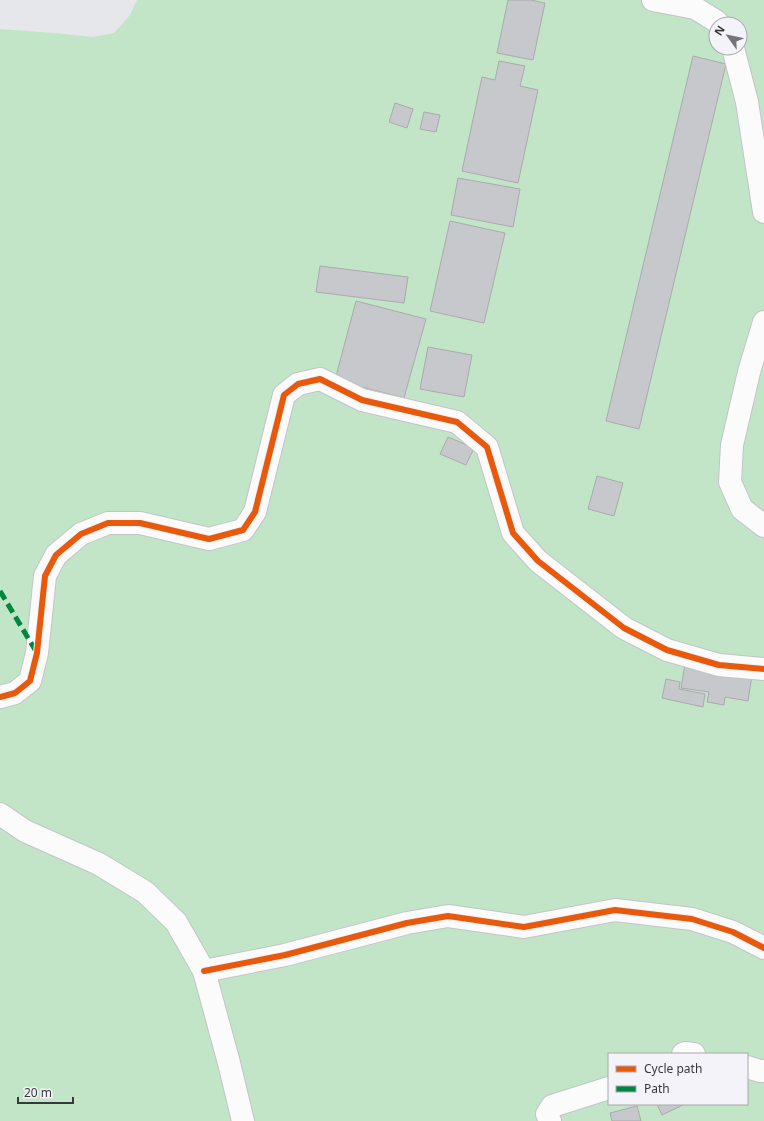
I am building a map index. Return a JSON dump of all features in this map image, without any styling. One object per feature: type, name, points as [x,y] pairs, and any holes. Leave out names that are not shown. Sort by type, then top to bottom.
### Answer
[{"type":"street","points":[[653,0],[695,8],[708,16]]},
{"type":"street","points":[[735,56],[747,102],[764,212]]},
{"type":"street","points":[[764,322],[749,372],[732,445],[730,482],[742,509],[764,526]]},
{"type":"street","points":[[0,697],[15,693],[30,682],[37,653],[45,576],[56,555],[81,534],[108,523],[140,523],[209,539],[243,530],[255,512],[284,395],[298,384],[320,379],[362,400],[458,422],[487,447],[512,533],[538,561],[624,628],[668,650],[719,665],[764,669]]},
{"type":"street","points":[[0,814],[25,831],[99,864],[144,892],[176,922],[204,972],[243,1121]]},
{"type":"street","points":[[204,972],[285,955],[408,923],[448,916],[524,927],[615,910],[692,919],[733,932],[764,948]]},
{"type":"street","points":[[748,1067],[764,1071]]},
{"type":"street","points":[[550,1121],[548,1114],[552,1106],[608,1088]]},
{"type":"green space","points":[[137,0],[764,0],[764,1121],[0,1121],[0,29],[93,37],[114,33],[130,15]]},
{"type":"building","points":[[508,0],[531,0],[545,3],[533,60],[497,53]]},
{"type":"building","points":[[693,56],[726,64],[639,429],[606,421]]},
{"type":"building","points":[[499,61],[525,66],[520,86],[538,90],[518,183],[462,171],[482,77],[495,80]]},
{"type":"building","points":[[395,103],[413,109],[407,128],[389,122]]},
{"type":"building","points":[[424,112],[440,115],[436,132],[420,129]]},
{"type":"building","points":[[458,178],[520,189],[513,227],[451,215]]},
{"type":"building","points":[[450,221],[505,233],[484,323],[430,311]]},
{"type":"building","points":[[320,266],[408,277],[404,303],[316,292]]},
{"type":"building","points":[[356,301],[426,319],[404,398],[335,380]]},
{"type":"building","points":[[428,347],[472,355],[464,397],[420,389]]},
{"type":"building","points":[[448,437],[474,448],[466,465],[440,454]]},
{"type":"building","points":[[597,476],[623,483],[614,516],[588,509]]},
{"type":"building","points":[[685,664],[752,675],[748,701],[725,697],[724,705],[707,702],[709,692],[681,688]]},
{"type":"building","points":[[666,679],[680,682],[679,689],[705,694],[703,707],[662,698]]},
{"type":"building","points":[[657,1105],[683,1105],[662,1115]]},
{"type":"building","points":[[637,1106],[641,1121],[612,1121],[610,1113]]},
{"type":"marked path","points":[[0,591],[37,653]]},
{"type":"cycle path","points":[[0,697],[15,693],[30,681],[37,653],[45,576],[56,555],[81,534],[108,523],[140,523],[209,539],[243,530],[255,512],[284,395],[298,384],[320,379],[362,400],[457,422],[487,447],[513,533],[538,561],[624,628],[667,650],[719,665],[764,669]]},
{"type":"cycle path","points":[[204,971],[285,955],[407,923],[448,916],[524,927],[615,910],[692,919],[733,932],[764,948]]}]
